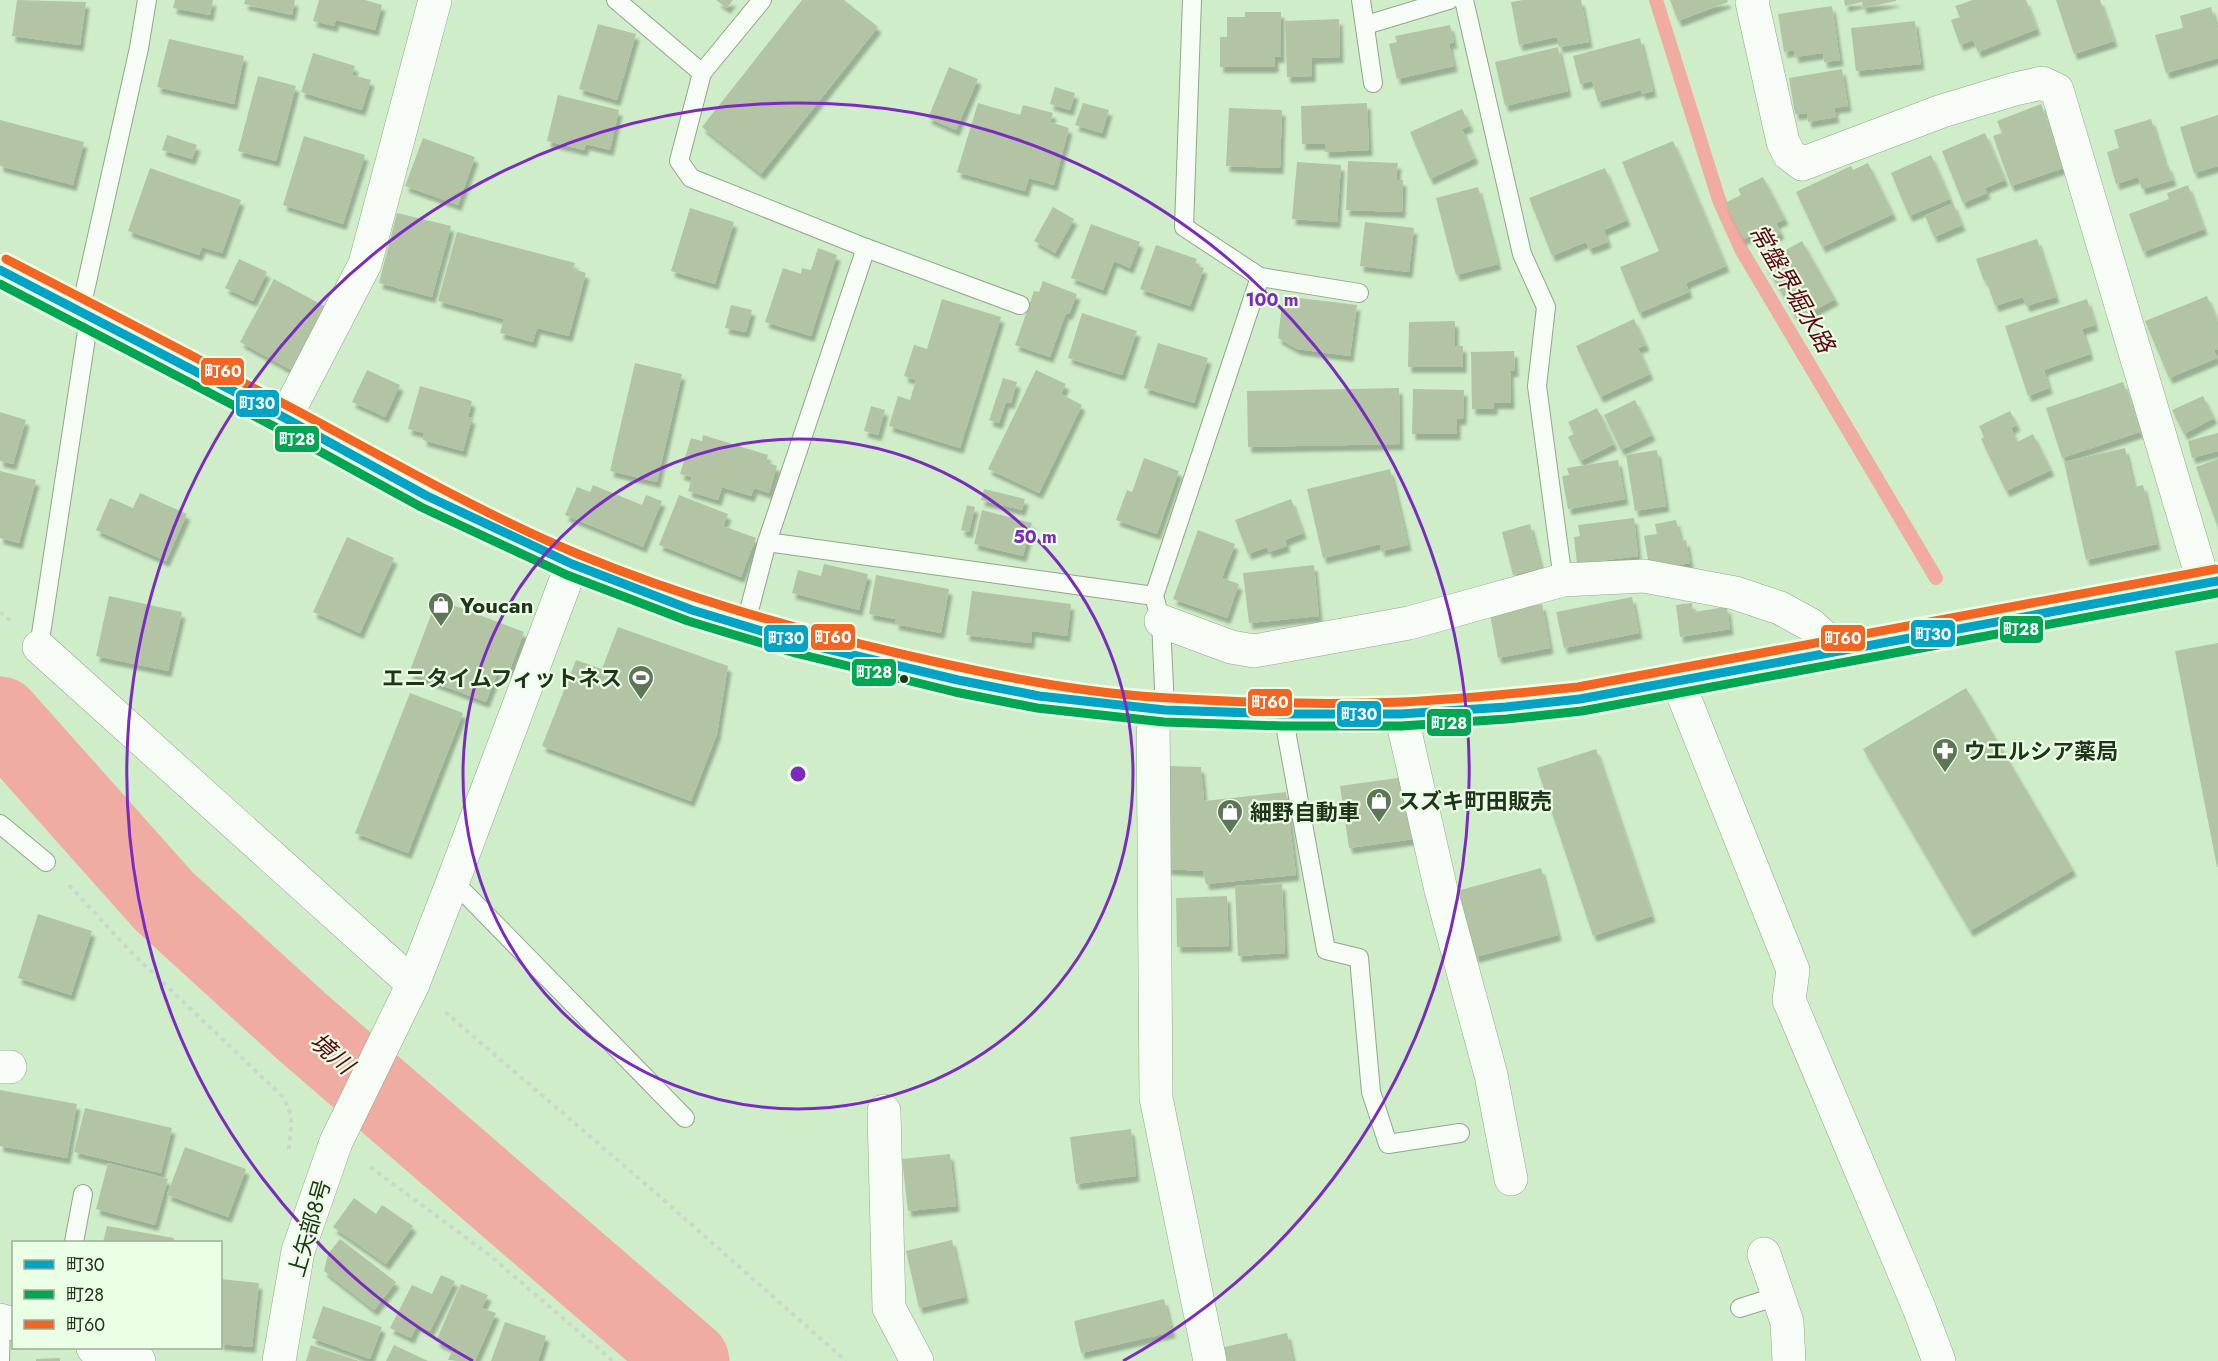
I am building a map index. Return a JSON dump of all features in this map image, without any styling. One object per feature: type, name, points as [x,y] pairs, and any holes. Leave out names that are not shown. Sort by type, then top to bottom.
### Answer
[{"type":"street","points":[[285,418],[365,264],[435,0]]},
{"type":"street","points":[[0,270],[285,418],[427,496],[572,564],[633,589],[798,642],[958,680],[1039,696],[1159,709],[1283,714],[1401,714],[1506,707],[1580,699],[1677,682],[2211,582],[2057,90],[2042,83],[2015,89],[1942,111],[1802,164],[1788,154],[1783,142],[1752,2],[1754,0]]},
{"type":"street","name":"上矢部8号","points":[[279,1361],[298,1251],[338,1137],[408,994],[572,564]]},
{"type":"street","points":[[1158,608],[1232,646],[1254,651],[1409,623],[1563,580],[1644,576],[1735,593],[1780,608],[1811,625],[1839,651]]},
{"type":"street","points":[[39,647],[408,994]]},
{"type":"street","points":[[1677,682],[1793,970],[1789,1000],[1919,1308],[1939,1361]]},
{"type":"street","points":[[1159,709],[1156,1098],[1210,1361]]},
{"type":"street","points":[[1401,714],[1441,891],[1491,1075],[1511,1179]]},
{"type":"street","points":[[884,1112],[889,1308],[917,1361]]},
{"type":"street","points":[[1764,1254],[1787,1322],[1789,1361]]},
{"type":"street","points":[[100,1349],[139,1361]]},
{"type":"lane","points":[[39,647],[85,316],[147,0]]},
{"type":"lane","points":[[616,0],[702,73]]},
{"type":"lane","points":[[762,0],[702,73],[680,161],[691,178],[866,248],[1020,305]]},
{"type":"lane","points":[[1192,0],[1184,227],[1260,277],[1359,293]]},
{"type":"lane","points":[[1361,0],[1373,83]]},
{"type":"lane","points":[[1366,25],[1449,0]]},
{"type":"lane","points":[[1464,0],[1522,254],[1546,307],[1537,386],[1563,580]]},
{"type":"lane","points":[[745,626],[767,542],[866,248]]},
{"type":"lane","points":[[1159,709],[1158,608],[1260,277]]},
{"type":"lane","points":[[767,542],[1158,608]]},
{"type":"lane","points":[[1283,714],[1326,950],[1359,958],[1371,1092],[1388,1144],[1460,1133]]},
{"type":"lane","points":[[0,825],[46,862]]},
{"type":"lane","points":[[453,881],[685,1118]]},
{"type":"lane","points":[[74,1241],[82,1194]]},
{"type":"lane","points":[[1740,1308],[1778,1296]]},
{"type":"lane","points":[[0,1361],[5,1322]]},
{"type":"path","points":[[46,862],[81,896],[130,951],[284,1097],[292,1115],[289,1151]]},
{"type":"path","points":[[408,994],[650,1188],[846,1361]]},
{"type":"path","points":[[338,1137],[488,1254],[613,1361]]},
{"type":"building","points":[[17,0],[86,2],[80,45],[12,36]]},
{"type":"building","points":[[175,0],[213,0],[210,15],[173,8]]},
{"type":"building","points":[[245,0],[295,0],[292,15],[244,4]]},
{"type":"building","points":[[319,0],[365,0],[382,5],[375,30],[336,20],[334,26],[313,21]]},
{"type":"building","points":[[716,0],[733,0],[727,8]]},
{"type":"building","points":[[802,0],[844,0],[878,27],[761,174],[702,127]]},
{"type":"building","points":[[1581,0],[1589,42],[1559,47],[1557,37],[1519,45],[1511,2]]},
{"type":"building","points":[[1670,0],[1727,0],[1728,2],[1678,21]]},
{"type":"building","points":[[1844,0],[1896,1],[1863,8],[1862,2],[1845,6]]},
{"type":"building","points":[[1973,0],[2026,0],[2037,29],[1978,52],[1973,40],[1960,45],[1951,20],[1960,17],[1955,6]]},
{"type":"building","points":[[2056,0],[2100,0],[2114,41],[2074,54]]},
{"type":"building","points":[[1832,6],[1840,60],[1824,62],[1823,53],[1795,57],[1794,50],[1784,52],[1778,14]]},
{"type":"building","points":[[2211,7],[2218,31],[2218,58],[2166,73],[2155,35],[2183,28],[2180,16]]},
{"type":"building","points":[[1245,12],[1281,12],[1281,57],[1275,57],[1275,67],[1220,67],[1220,37],[1227,37],[1227,17],[1245,17]]},
{"type":"building","points":[[1339,19],[1340,57],[1312,58],[1312,76],[1287,77],[1285,21]]},
{"type":"building","points":[[1915,21],[1921,64],[1856,71],[1851,28]]},
{"type":"building","points":[[598,24],[636,34],[617,100],[579,89]]},
{"type":"building","points":[[1450,25],[1454,42],[1449,44],[1454,66],[1397,79],[1389,44],[1397,42],[1395,36]]},
{"type":"building","points":[[1640,38],[1653,91],[1642,94],[1641,90],[1598,102],[1592,81],[1580,84],[1573,56]]},
{"type":"building","points":[[169,39],[244,56],[234,104],[157,87]]},
{"type":"building","points":[[1558,47],[1568,91],[1505,106],[1495,62]]},
{"type":"building","points":[[313,53],[355,66],[352,75],[371,80],[362,110],[301,92]]},
{"type":"building","points":[[949,67],[978,79],[956,130],[928,118]]},
{"type":"building","points":[[1842,69],[1848,106],[1834,108],[1836,117],[1808,122],[1807,113],[1795,114],[1789,78]]},
{"type":"building","points":[[258,76],[296,86],[276,161],[238,151]]},
{"type":"building","points":[[1055,87],[1075,93],[1070,110],[1050,104]]},
{"type":"building","points":[[558,95],[619,110],[610,150],[586,144],[584,150],[547,141]]},
{"type":"building","points":[[978,103],[1020,115],[1023,105],[1053,113],[1050,122],[1069,128],[1054,185],[1029,178],[1025,191],[957,172]]},
{"type":"building","points":[[1083,103],[1109,110],[1102,133],[1075,125]]},
{"type":"building","points":[[1367,103],[1369,150],[1325,152],[1325,144],[1302,144],[1301,106]]},
{"type":"building","points":[[2041,104],[2063,168],[2011,186],[1993,136],[2002,133],[1997,121]]},
{"type":"building","points":[[1229,108],[1282,110],[1280,168],[1226,166]]},
{"type":"building","points":[[1462,109],[1470,126],[1462,129],[1475,158],[1430,179],[1410,132]]},
{"type":"building","points":[[2218,115],[2218,166],[2194,173],[2180,127]]},
{"type":"building","points":[[2151,119],[2166,166],[2168,165],[2173,180],[2142,189],[2138,177],[2116,184],[2107,152],[2119,148],[2114,130]]},
{"type":"building","points":[[0,120],[84,142],[73,185],[0,166]]},
{"type":"building","points":[[1985,133],[2005,180],[1985,188],[1987,193],[1963,203],[1942,151]]},
{"type":"building","points":[[167,135],[197,145],[192,159],[162,150]]},
{"type":"building","points":[[304,136],[365,155],[343,224],[283,205]]},
{"type":"building","points":[[423,138],[475,157],[458,205],[405,186]]},
{"type":"building","points":[[1673,141],[1726,266],[1686,283],[1689,292],[1639,313],[1620,267],[1659,251],[1622,162]]},
{"type":"building","points":[[1931,155],[1950,199],[1909,216],[1891,173]]},
{"type":"building","points":[[1348,161],[1398,163],[1396,180],[1403,180],[1402,212],[1346,210]]},
{"type":"building","points":[[1297,162],[1341,165],[1337,222],[1292,219]]},
{"type":"building","points":[[1868,163],[1893,214],[1822,247],[1796,192],[1851,166],[1853,170]]},
{"type":"building","points":[[150,168],[241,200],[222,253],[202,247],[199,255],[128,231]]},
{"type":"building","points":[[1605,168],[1627,220],[1604,230],[1608,242],[1589,249],[1586,242],[1552,256],[1529,198]]},
{"type":"building","points":[[1763,177],[1785,219],[1776,223],[1781,233],[1758,244],[1753,235],[1743,239],[1725,203],[1741,195],[1738,189]]},
{"type":"building","points":[[2188,185],[2204,229],[2143,252],[2129,214],[2169,199],[2167,193]]},
{"type":"building","points":[[1478,187],[1498,264],[1456,275],[1436,198]]},
{"type":"building","points":[[1953,203],[1962,225],[1934,237],[1925,216]]},
{"type":"building","points":[[1053,207],[1074,219],[1055,253],[1034,241]]},
{"type":"building","points":[[690,208],[734,222],[715,284],[671,271]]},
{"type":"building","points":[[397,213],[451,226],[432,297],[379,283]]},
{"type":"building","points":[[1365,222],[1414,228],[1409,272],[1360,266]]},
{"type":"building","points":[[1091,224],[1140,242],[1130,268],[1114,261],[1103,290],[1071,278]]},
{"type":"building","points":[[457,232],[575,263],[573,269],[586,273],[569,336],[537,328],[533,342],[500,333],[504,319],[438,301]]},
{"type":"building","points":[[2037,239],[2056,297],[2026,306],[2023,297],[1995,306],[1976,259]]},
{"type":"building","points":[[1802,241],[1835,299],[1797,320],[1764,262]]},
{"type":"building","points":[[1156,245],[1197,259],[1194,265],[1204,268],[1190,306],[1140,289]]},
{"type":"building","points":[[818,248],[837,255],[811,336],[765,322],[783,268],[801,274],[802,268],[811,270]]},
{"type":"building","points":[[239,259],[267,272],[253,301],[225,288]]},
{"type":"building","points":[[274,279],[326,307],[291,370],[240,342]]},
{"type":"building","points":[[1043,281],[1077,294],[1069,314],[1066,313],[1050,357],[1015,345],[1034,291],[1039,292]]},
{"type":"building","points":[[1283,296],[1357,305],[1350,356],[1297,349],[1278,338]]},
{"type":"building","points":[[2207,296],[2218,323],[2218,349],[2214,350],[2217,358],[2169,378],[2145,321]]},
{"type":"building","points":[[942,299],[1001,317],[960,448],[889,426],[898,396],[910,400],[916,380],[904,376],[914,345],[927,349]]},
{"type":"building","points":[[2087,299],[2095,325],[2082,329],[2090,354],[2044,370],[2049,388],[2028,396],[2005,326]]},
{"type":"building","points":[[731,305],[752,310],[746,332],[725,328]]},
{"type":"building","points":[[1082,313],[1137,331],[1122,375],[1068,358]]},
{"type":"building","points":[[1634,319],[1646,345],[1638,348],[1650,374],[1600,397],[1576,346]]},
{"type":"building","points":[[1455,321],[1455,346],[1463,346],[1463,367],[1408,367],[1409,322]]},
{"type":"building","points":[[1158,343],[1208,358],[1194,403],[1144,388]]},
{"type":"building","points":[[1514,351],[1515,371],[1510,371],[1511,403],[1494,403],[1494,409],[1472,409],[1471,352]]},
{"type":"building","points":[[635,363],[682,374],[657,482],[610,471]]},
{"type":"building","points":[[367,370],[400,385],[385,417],[352,402]]},
{"type":"building","points":[[1036,370],[1066,384],[1061,394],[1082,405],[1039,493],[988,469]]},
{"type":"building","points":[[1003,378],[1017,382],[1011,403],[1006,402],[999,423],[989,420]]},
{"type":"building","points":[[2123,382],[2140,432],[2062,458],[2046,408]]},
{"type":"building","points":[[420,386],[472,401],[468,417],[472,418],[463,451],[423,440],[424,433],[408,429]]},
{"type":"building","points":[[1399,388],[1400,444],[1248,447],[1247,391]]},
{"type":"building","points":[[1413,389],[1464,390],[1463,419],[1457,419],[1457,434],[1412,434]]},
{"type":"building","points":[[2203,396],[2214,418],[2184,434],[2172,410]]},
{"type":"building","points":[[1635,400],[1652,435],[1621,450],[1604,415]]},
{"type":"building","points":[[871,406],[885,410],[878,435],[864,431]]},
{"type":"building","points":[[1597,408],[1614,444],[1580,461],[1568,437],[1574,434],[1568,422]]},
{"type":"building","points":[[2010,411],[2017,425],[2011,428],[2017,442],[2033,434],[2051,470],[2006,491],[1981,439],[1984,437],[1979,426]]},
{"type":"building","points":[[0,412],[26,420],[13,464],[0,461]]},
{"type":"building","points":[[2218,433],[2218,451],[2192,458],[2188,441]]},
{"type":"building","points":[[703,435],[768,455],[766,462],[777,466],[769,493],[754,488],[751,496],[722,487],[718,500],[688,491],[692,477],[680,474],[691,438],[702,441]]},
{"type":"building","points":[[2125,448],[2134,487],[2143,485],[2157,544],[2086,560],[2064,462]]},
{"type":"building","points":[[1657,450],[1666,506],[1635,511],[1626,455]]},
{"type":"building","points":[[1144,458],[1179,471],[1157,534],[1116,520],[1127,490],[1132,492]]},
{"type":"building","points":[[2218,459],[2218,528],[2196,467]]},
{"type":"building","points":[[1618,460],[1625,499],[1568,509],[1562,476],[1569,475],[1567,468]]},
{"type":"building","points":[[1390,469],[1408,545],[1381,551],[1380,544],[1323,558],[1307,489]]},
{"type":"building","points":[[0,471],[36,480],[19,543],[0,538]]},
{"type":"building","points":[[593,485],[642,505],[646,495],[662,501],[643,547],[565,515],[577,487],[590,492]]},
{"type":"building","points":[[984,489],[1025,499],[1022,510],[981,500]]},
{"type":"building","points":[[140,493],[187,514],[166,561],[96,530],[110,498],[133,508]]},
{"type":"building","points":[[679,495],[728,514],[723,526],[756,538],[741,577],[659,545]]},
{"type":"building","points":[[1291,499],[1303,533],[1285,540],[1287,546],[1269,552],[1267,547],[1248,554],[1235,520]]},
{"type":"building","points":[[967,505],[975,507],[969,532],[961,530]]},
{"type":"building","points":[[982,510],[1032,523],[1023,556],[974,544]]},
{"type":"building","points":[[1634,518],[1638,556],[1577,564],[1574,537],[1580,536],[1578,525]]},
{"type":"building","points":[[1676,520],[1681,541],[1686,540],[1690,563],[1659,569],[1649,565],[1644,536],[1657,534],[1655,524]]},
{"type":"building","points":[[1530,524],[1541,568],[1513,575],[1502,532]]},
{"type":"building","points":[[1198,530],[1235,544],[1222,578],[1239,584],[1227,618],[1173,599]]},
{"type":"building","points":[[347,537],[394,558],[360,633],[313,612]]},
{"type":"building","points":[[824,564],[868,574],[859,610],[792,593],[798,570],[821,576]]},
{"type":"building","points":[[1314,565],[1319,616],[1249,623],[1243,573]]},
{"type":"building","points":[[876,575],[949,589],[941,633],[895,624],[896,619],[869,614]]},
{"type":"building","points":[[972,591],[1071,604],[1067,636],[1032,631],[1031,643],[966,635]]},
{"type":"building","points":[[109,596],[182,612],[168,671],[96,656]]},
{"type":"building","points":[[1632,597],[1639,633],[1564,648],[1556,612]]},
{"type":"building","points":[[437,599],[524,632],[509,672],[499,668],[486,702],[409,673]]},
{"type":"building","points":[[1692,603],[1693,612],[1727,607],[1730,629],[1680,637],[1676,605]]},
{"type":"building","points":[[1542,604],[1550,648],[1498,658],[1490,614]]},
{"type":"building","name":"エニタイムフィットネス","points":[[618,627],[728,666],[717,734],[691,801],[542,746],[576,660],[602,669]]},
{"type":"building","points":[[2218,643],[2218,867],[2217,867],[2175,651]]},
{"type":"building","points":[[1966,688],[2073,870],[1970,931],[1863,749]]},
{"type":"building","points":[[410,693],[463,713],[408,853],[355,833]]},
{"type":"building","points":[[1596,749],[1652,916],[1593,936],[1537,768]]},
{"type":"building","name":"細野自動車","points":[[1169,766],[1201,767],[1204,801],[1286,792],[1296,875],[1206,884],[1203,871],[1167,869]]},
{"type":"building","name":"スズキ町田販売","points":[[1405,777],[1414,839],[1349,848],[1340,786]]},
{"type":"building","points":[[1541,868],[1558,935],[1475,957],[1457,891]]},
{"type":"building","points":[[1282,884],[1285,953],[1238,956],[1235,886]]},
{"type":"building","points":[[1227,896],[1229,946],[1177,947],[1176,898]]},
{"type":"building","points":[[38,914],[92,931],[71,995],[18,978]]},
{"type":"building","points":[[0,1090],[77,1104],[67,1158],[0,1146]]},
{"type":"building","points":[[85,1108],[172,1128],[161,1173],[74,1152]]},
{"type":"building","points":[[1131,1129],[1136,1176],[1076,1184],[1070,1137]]},
{"type":"building","points":[[185,1147],[246,1169],[228,1217],[167,1195]]},
{"type":"building","points":[[950,1154],[956,1206],[908,1211],[902,1159]]},
{"type":"building","points":[[108,1163],[168,1179],[155,1225],[96,1209]]},
{"type":"building","points":[[354,1198],[376,1214],[382,1205],[413,1226],[386,1264],[333,1227]]},
{"type":"building","points":[[107,1226],[174,1238],[174,1241],[103,1241]]},
{"type":"building","points":[[340,1239],[396,1282],[374,1310],[324,1271],[328,1254]]},
{"type":"building","points":[[952,1240],[965,1297],[919,1308],[906,1251]]},
{"type":"building","points":[[441,1275],[455,1281],[430,1331],[417,1325],[411,1338],[390,1328],[412,1285],[432,1294]]},
{"type":"building","points":[[222,1279],[259,1283],[252,1347],[222,1344]]},
{"type":"building","points":[[461,1284],[488,1295],[482,1308],[496,1313],[475,1361],[448,1360],[453,1349],[436,1341]]},
{"type":"building","points":[[1164,1299],[1172,1332],[1081,1353],[1074,1321]]},
{"type":"building","points":[[323,1306],[382,1327],[370,1359],[312,1338]]},
{"type":"building","points":[[505,1322],[546,1336],[538,1361],[491,1361]]},
{"type":"building","points":[[1287,1333],[1293,1361],[1223,1361],[1220,1348]]},
{"type":"building","points":[[311,1345],[359,1361],[306,1361]]},
{"type":"building","points":[[394,1345],[428,1361],[386,1361]]},
{"type":"building","points":[[60,1358],[60,1361],[36,1361],[36,1359]]},
{"type":"waterway","name":"常盤界堀水路","points":[[1656,0],[1719,200],[1742,251],[1936,578]]},
{"type":"waterway","name":"境川","points":[[0,717],[164,901],[300,1025],[689,1361]]},
{"type":"transit line","name":"町60","points":[[6,259],[468,502],[541,538],[617,570],[736,610],[816,633],[1032,682],[1100,692],[1257,702],[1374,703],[1491,696],[1578,687],[2216,569]]},
{"type":"transit line","name":"町30","points":[[0,270],[285,418],[427,496],[572,564],[692,610],[798,642],[958,680],[1039,696],[1165,710],[1283,714],[1401,714],[1506,707],[1580,699],[2218,581]]},
{"type":"transit line","name":"町28","points":[[0,284],[279,429],[421,507],[567,575],[688,621],[795,653],[955,692],[1037,708],[1164,722],[1283,726],[1401,726],[1507,719],[1582,711],[2218,593]]},
{"type":"place","name":"Youcan","points":[[441,628]]},
{"type":"place","name":"エニタイムフィットネス","points":[[641,701]]},
{"type":"place","name":"ウエルシア薬局","points":[[1945,774]]},
{"type":"place","name":"スズキ町田販売","points":[[1379,824]]},
{"type":"place","name":"細野自動車","points":[[1230,835]]}]
